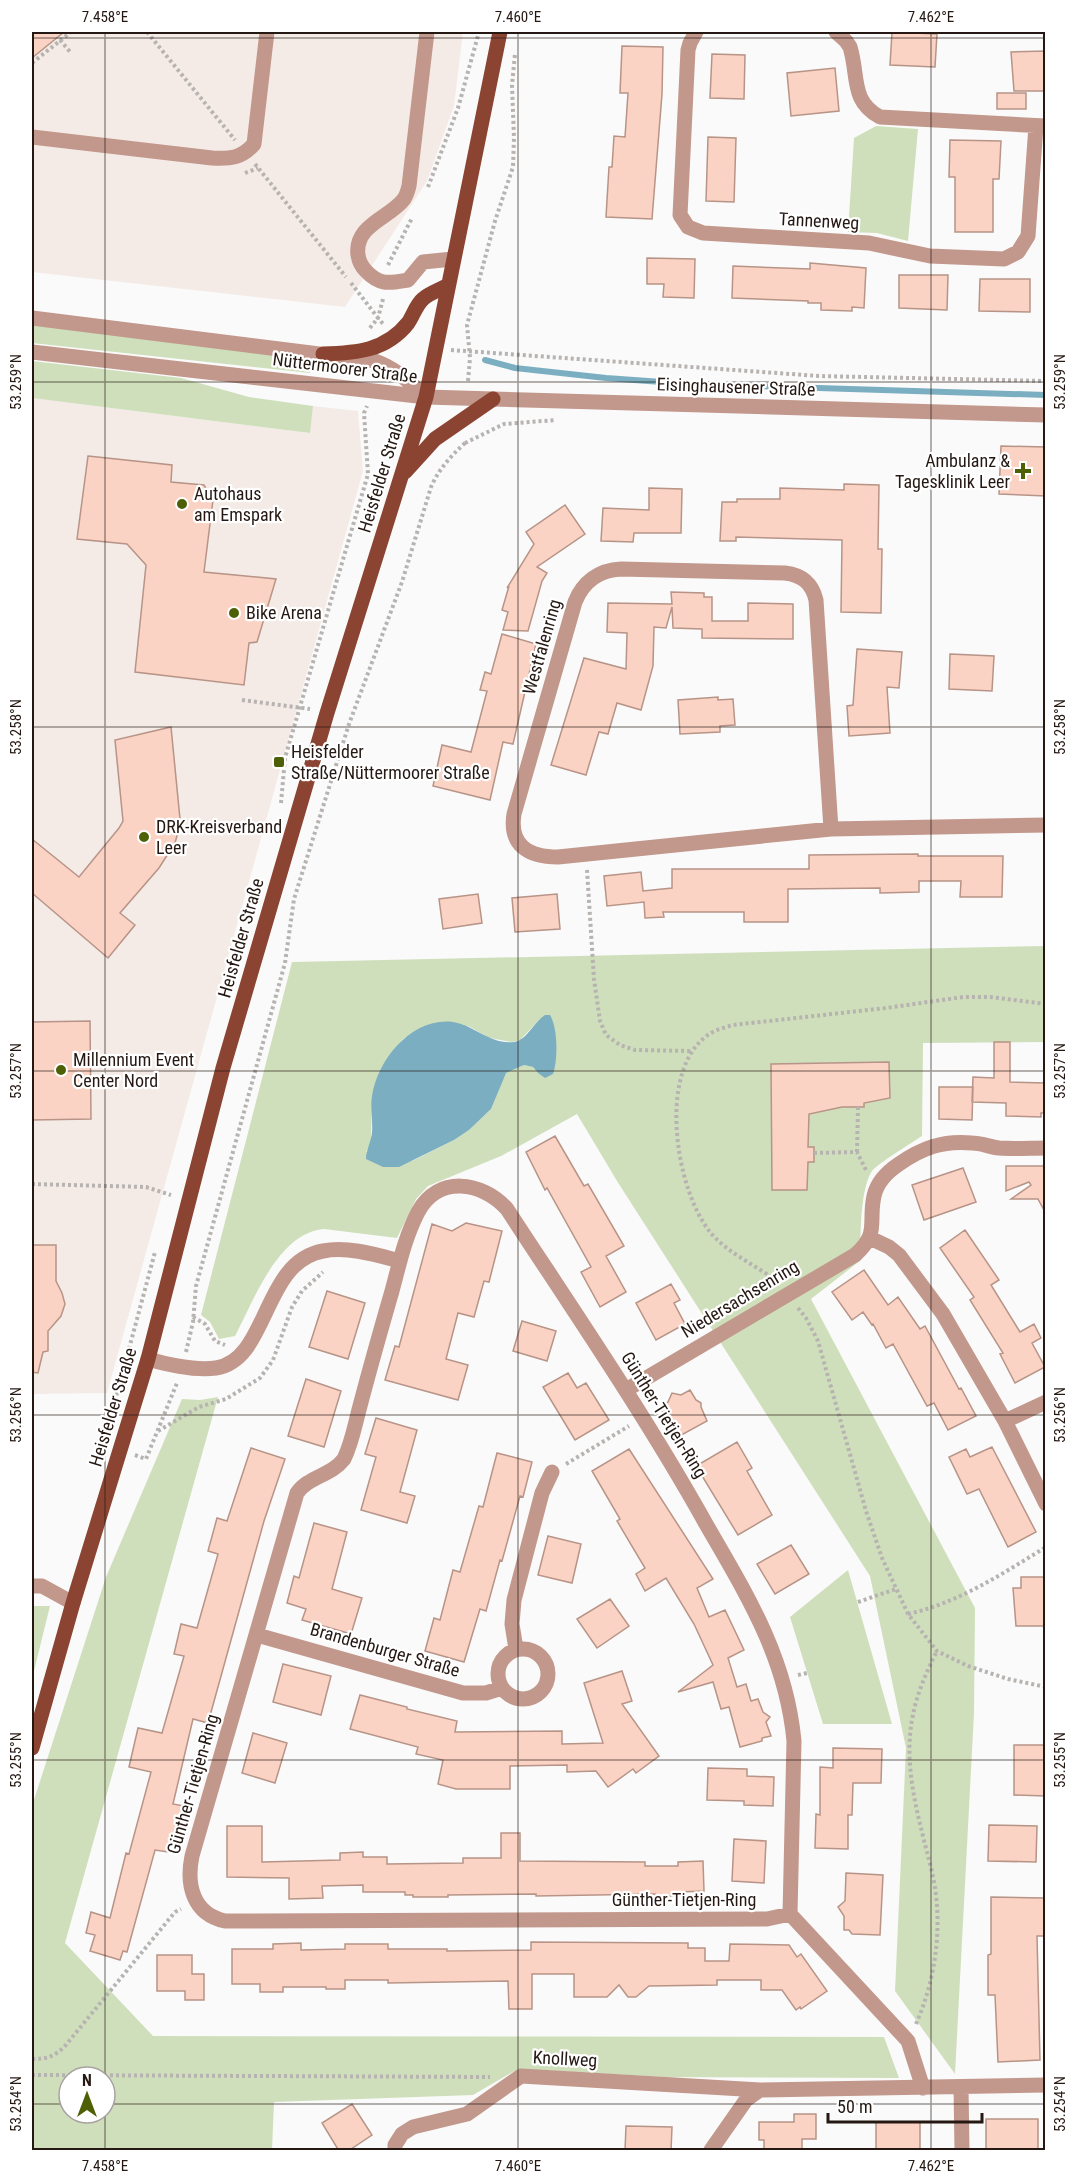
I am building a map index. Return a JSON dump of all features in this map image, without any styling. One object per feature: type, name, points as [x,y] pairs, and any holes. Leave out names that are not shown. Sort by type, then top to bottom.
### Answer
[{"type":"main road","name":"Heisfelder Straße","points":[[32,1748],[73,1603],[148,1359],[223,1068],[327,713],[426,397],[500,32]]},
{"type":"main road","points":[[323,354],[362,352],[383,344],[393,338],[407,323],[422,299],[448,285]]},
{"type":"main road","points":[[401,477],[435,439],[493,399]]},
{"type":"street","points":[[32,137],[212,158],[231,159],[246,153],[254,144],[267,32]]},
{"type":"street","points":[[427,32],[410,186],[403,200],[363,233],[357,251],[360,265],[371,278],[386,284],[408,280],[423,262],[453,259]]},
{"type":"street","name":"Tannenweg","points":[[696,32],[688,50],[680,208],[683,221],[694,231],[869,243],[930,256],[1004,259],[1018,252],[1028,236],[1041,126],[880,117],[863,105],[850,47],[836,32]]},
{"type":"street","name":"Nüttermoorer Straße","points":[[32,318],[375,361],[388,365],[426,397]]},
{"type":"street","name":"Nüttermoorer Straße","points":[[32,352],[426,397]]},
{"type":"street","name":"Eisinghausener Straße","points":[[426,397],[1046,415]]},
{"type":"street","name":"Westfalenring","points":[[831,829],[816,600],[808,582],[802,577],[785,573],[612,570],[603,572],[582,587],[575,602],[512,826],[517,842],[530,852],[548,857],[586,855],[831,829],[1046,825]]},
{"type":"street","points":[[1046,1148],[999,1148],[963,1142],[936,1144],[926,1148],[893,1168],[876,1188],[873,1197],[870,1238],[889,1246],[899,1255],[943,1314],[1005,1421],[1046,1504]]},
{"type":"street","name":"Günther-Tietjen-Ring","points":[[459,1186],[476,1187],[487,1191],[507,1209],[627,1390],[663,1447],[757,1613],[783,1679],[792,1719],[794,1741],[790,1914],[767,1919],[225,1922],[206,1914],[195,1901],[189,1875],[192,1856],[297,1493],[306,1482],[334,1470],[347,1453],[400,1261],[418,1212],[442,1190],[459,1186]]},
{"type":"street","name":"Niedersachsenring","points":[[627,1390],[855,1255],[870,1238]]},
{"type":"street","points":[[148,1359],[183,1366],[217,1368],[228,1364],[246,1349],[286,1275],[299,1261],[310,1255],[334,1250],[400,1261]]},
{"type":"street","points":[[1005,1421],[1046,1402]]},
{"type":"street","points":[[516,1649],[512,1624],[514,1600],[542,1493],[552,1472]]},
{"type":"street","points":[[32,1586],[42,1586],[73,1603]]},
{"type":"street","name":"Brandenburger Straße","points":[[257,1635],[463,1693],[486,1694],[502,1688]]},
{"type":"street","points":[[524,1648],[538,1654],[547,1666],[543,1689],[530,1698],[515,1697],[502,1688],[498,1680],[501,1661],[516,1649],[524,1648]]},
{"type":"street","points":[[790,1914],[908,2041],[923,2088]]},
{"type":"street","name":"Knollweg","points":[[395,2151],[395,2145],[402,2134],[413,2127],[467,2114],[520,2076],[760,2090],[1046,2085]]},
{"type":"street","points":[[961,2088],[962,2151]]},
{"type":"street","points":[[711,2151],[746,2100],[760,2090]]},
{"type":"path","points":[[32,63],[71,32]]},
{"type":"path","points":[[147,32],[378,318]]},
{"type":"path","points":[[60,40],[71,53]]},
{"type":"path","points":[[466,398],[470,358],[467,325],[495,221],[513,167],[513,85],[516,53]]},
{"type":"path","points":[[249,173],[258,168]]},
{"type":"path","points":[[468,351],[819,376],[1046,381]]},
{"type":"path","points":[[280,809],[285,758],[368,474],[364,413],[373,391]]},
{"type":"path","points":[[120,1450],[146,1459],[183,1366],[193,1322],[195,1286],[285,963],[294,899],[349,724],[402,582],[430,487],[436,473],[465,443],[466,418]]},
{"type":"path","points":[[242,700],[300,707],[327,713]]},
{"type":"path","points":[[586,855],[594,979],[600,1021],[606,1035],[620,1045],[635,1050],[692,1051]]},
{"type":"path","points":[[858,1107],[857,1152],[860,1162],[876,1188]]},
{"type":"path","points":[[814,1152],[857,1152]]},
{"type":"path","points":[[32,1184],[146,1187],[171,1195]]},
{"type":"path","points":[[168,1206],[174,1184]]},
{"type":"path","points":[[113,1406],[156,1250]]},
{"type":"path","points":[[157,1432],[200,1407],[226,1399],[260,1378],[273,1360],[292,1307],[314,1278],[329,1267]]},
{"type":"path","points":[[552,1472],[644,1417]]},
{"type":"path","points":[[908,1614],[931,1609],[969,1591],[1046,1547]]},
{"type":"path","points":[[858,1602],[896,1590]]},
{"type":"path","points":[[908,2041],[923,2008],[934,1963],[938,1921],[932,1869],[921,1835],[913,1794],[910,1749],[912,1715],[937,1651]]},
{"type":"path","points":[[32,2059],[54,2056],[65,2046],[175,1912],[195,1901]]},
{"type":"path","points":[[32,2075],[491,2077]]},
{"type":"shaded area","points":[[32,32],[463,32],[454,106],[427,181],[345,307],[32,272]]},
{"type":"shaded area","points":[[32,398],[309,433],[313,406],[358,411],[363,471],[107,1393],[32,1394]]},
{"type":"green space","points":[[876,126],[918,129],[908,241],[877,233],[848,232],[854,138]]},
{"type":"green space","points":[[32,324],[311,359],[310,373],[32,343]]},
{"type":"green space","points":[[32,361],[181,378],[249,397],[313,406],[310,433],[32,398]]},
{"type":"green space","points":[[1045,946],[1045,1042],[923,1043],[922,1136],[872,1171],[863,1202],[861,1260],[811,1299],[975,1608],[974,1713],[955,2074],[895,1991],[906,1748],[870,1576],[617,1181],[577,1114],[501,1156],[428,1186],[416,1199],[397,1238],[324,1229],[308,1233],[293,1242],[259,1287],[235,1336],[219,1339],[210,1322],[201,1315],[292,962]],"holes":[[[540,1019],[555,1031],[555,1043],[538,1073],[533,1067],[524,1065],[505,1073],[491,1109],[469,1130],[454,1140],[412,1161],[366,1152],[371,1143],[372,1096],[383,1066],[402,1040],[415,1031],[468,1026],[490,1038],[512,1042],[520,1040]]]},
{"type":"green space","points":[[218,1397],[65,1943],[153,2036],[884,2037],[899,2078],[666,2077],[518,2069],[473,2095],[274,2102],[272,2150],[32,2150],[32,1806],[106,1577],[182,1399],[200,1400]]},
{"type":"green space","points":[[848,1570],[892,1724],[823,1724],[790,1617]]},
{"type":"green space","points":[[32,1606],[50,1606],[32,1679]]},
{"type":"water","points":[[545,1015],[550,1015],[556,1036],[553,1074],[545,1078],[533,1067],[524,1065],[506,1073],[491,1109],[469,1130],[454,1140],[399,1167],[383,1167],[366,1159],[372,1133],[371,1101],[376,1082],[390,1055],[411,1033],[438,1022],[453,1022],[498,1041],[514,1042],[523,1038]]},
{"type":"building","points":[[32,32],[64,32],[32,58]]},
{"type":"building","points":[[892,32],[937,34],[935,67],[890,65]]},
{"type":"building","points":[[622,46],[663,47],[662,94],[652,219],[606,217],[609,167],[612,167],[614,136],[625,137],[628,93],[620,93]]},
{"type":"building","points":[[1046,51],[1046,91],[1014,91],[1011,52]]},
{"type":"building","points":[[712,54],[745,55],[744,99],[710,98]]},
{"type":"building","points":[[835,68],[839,111],[791,116],[787,73]]},
{"type":"building","points":[[997,93],[1026,93],[1026,109],[997,109]]},
{"type":"building","points":[[708,137],[736,138],[734,202],[706,201]]},
{"type":"building","points":[[950,140],[1001,141],[999,179],[993,179],[993,232],[955,232],[955,177],[949,177]]},
{"type":"building","points":[[647,258],[695,259],[694,298],[663,297],[664,284],[647,284]]},
{"type":"building","points":[[810,263],[866,268],[864,308],[852,307],[852,311],[821,310],[821,303],[808,303],[808,301],[732,298],[733,266],[810,269]]},
{"type":"building","points":[[899,275],[948,275],[947,310],[899,308]]},
{"type":"building","points":[[980,279],[1030,279],[1030,312],[979,311]]},
{"type":"building","name":"Ambulanz & Tagesklinik Leer","points":[[1001,446],[1046,447],[1046,496],[999,494]]},
{"type":"building","points":[[88,456],[172,465],[171,482],[204,485],[213,500],[204,572],[276,579],[257,642],[249,643],[244,685],[135,672],[146,565],[127,544],[77,539]]},
{"type":"building","points":[[844,484],[879,485],[878,549],[882,549],[881,613],[841,612],[842,540],[736,537],[736,541],[720,541],[722,502],[737,502],[737,499],[780,499],[780,488],[844,490]]},
{"type":"building","points":[[649,488],[682,489],[681,533],[634,533],[633,542],[601,541],[603,508],[649,510]]},
{"type":"building","points":[[565,505],[585,534],[537,567],[547,573],[542,581],[528,631],[503,630],[508,612],[502,610],[509,586],[507,588],[534,544],[526,532]]},
{"type":"building","points":[[671,592],[704,593],[704,597],[712,597],[712,621],[748,621],[748,603],[793,604],[793,639],[702,638],[702,629],[673,628],[672,607],[666,628],[654,627],[653,666],[641,710],[617,703],[608,734],[599,732],[586,775],[551,765],[584,658],[626,669],[627,633],[607,632],[608,603],[672,604]]},
{"type":"building","points":[[502,634],[536,644],[513,744],[503,742],[490,800],[433,786],[442,745],[471,752],[487,691],[480,690],[485,672],[491,674]]},
{"type":"building","points":[[857,649],[902,652],[899,688],[887,687],[890,733],[849,736],[847,706],[853,705]]},
{"type":"building","points":[[950,654],[994,656],[992,691],[949,689]]},
{"type":"building","points":[[718,697],[718,700],[733,699],[735,725],[720,726],[720,732],[680,734],[678,700]]},
{"type":"building","name":"DRK-Kreisverband Leer","points":[[171,727],[180,819],[175,843],[159,868],[120,913],[135,925],[108,958],[32,893],[32,839],[79,877],[123,821],[115,740]]},
{"type":"building","points":[[918,854],[918,856],[1003,856],[1002,897],[960,897],[961,881],[919,881],[919,892],[880,893],[880,888],[788,889],[788,922],[744,922],[744,912],[663,912],[664,917],[645,918],[644,902],[607,906],[604,876],[641,872],[643,891],[672,888],[672,869],[809,869],[809,855]]},
{"type":"building","points":[[478,894],[482,923],[443,929],[439,899]]},
{"type":"building","points":[[557,894],[560,929],[515,932],[512,898]]},
{"type":"building","name":"Millennium Event Center Nord","points":[[90,1021],[91,1119],[32,1120],[32,1022]]},
{"type":"building","points":[[994,1042],[1010,1042],[1010,1082],[1046,1083],[1046,1113],[1041,1113],[1041,1117],[1006,1116],[1006,1103],[972,1102],[973,1077],[994,1078]]},
{"type":"building","points":[[889,1062],[890,1098],[864,1103],[864,1107],[842,1107],[809,1114],[808,1147],[814,1147],[814,1162],[808,1162],[807,1190],[772,1190],[771,1064]]},
{"type":"building","points":[[939,1087],[973,1087],[972,1120],[939,1119]]},
{"type":"building","points":[[555,1136],[584,1186],[588,1184],[624,1246],[606,1256],[626,1292],[600,1307],[581,1272],[591,1267],[547,1188],[545,1190],[526,1152]]},
{"type":"building","points":[[1006,1166],[1046,1166],[1046,1214],[1038,1199],[1011,1199],[1031,1185],[1029,1182],[1006,1191]]},
{"type":"building","points":[[963,1168],[976,1202],[924,1220],[912,1185]]},
{"type":"building","points":[[466,1223],[502,1231],[489,1282],[484,1281],[474,1317],[458,1313],[446,1359],[468,1365],[458,1400],[385,1380],[395,1346],[399,1347],[432,1224],[452,1231]]},
{"type":"building","points":[[965,1230],[999,1280],[991,1285],[1020,1332],[1034,1324],[1041,1338],[1032,1343],[1045,1367],[1015,1383],[1000,1354],[1003,1353],[970,1300],[974,1297],[940,1248]]},
{"type":"building","points":[[32,1245],[56,1245],[56,1281],[65,1304],[61,1316],[48,1331],[48,1351],[43,1352],[38,1373],[32,1372]]},
{"type":"building","points":[[864,1270],[888,1305],[898,1297],[920,1329],[925,1326],[976,1416],[948,1430],[934,1403],[927,1406],[893,1344],[886,1348],[873,1324],[863,1312],[852,1320],[832,1292]]},
{"type":"building","points":[[671,1284],[680,1300],[674,1303],[685,1324],[656,1340],[636,1303]]},
{"type":"building","points":[[327,1291],[365,1303],[348,1359],[309,1347]]},
{"type":"building","points":[[522,1321],[556,1331],[547,1361],[513,1351]]},
{"type":"building","points":[[568,1373],[577,1388],[586,1383],[609,1420],[575,1440],[543,1387]]},
{"type":"building","points":[[306,1379],[341,1391],[324,1447],[288,1436]]},
{"type":"building","points":[[690,1390],[696,1400],[701,1403],[707,1421],[676,1438],[660,1407],[668,1402],[672,1393],[681,1395]]},
{"type":"building","points":[[376,1418],[417,1430],[400,1492],[415,1496],[407,1523],[361,1510],[376,1457],[365,1454]]},
{"type":"building","points":[[737,1442],[752,1468],[747,1471],[772,1515],[738,1535],[696,1466]]},
{"type":"building","points":[[992,1447],[1036,1532],[1008,1547],[979,1489],[967,1494],[949,1457],[966,1449],[970,1457]]},
{"type":"building","points":[[251,1448],[285,1459],[264,1521],[208,1723],[193,1719],[173,1804],[184,1806],[176,1837],[172,1836],[168,1852],[155,1850],[127,1952],[123,1951],[120,1960],[90,1951],[95,1935],[86,1933],[91,1912],[110,1918],[126,1853],[129,1854],[151,1772],[129,1767],[138,1728],[162,1733],[184,1656],[174,1654],[181,1624],[197,1628],[218,1554],[208,1551],[217,1518],[227,1521]]},
{"type":"building","points":[[629,1449],[713,1579],[697,1588],[709,1617],[725,1610],[744,1650],[728,1658],[737,1687],[746,1684],[751,1701],[758,1699],[763,1712],[770,1717],[766,1722],[771,1736],[762,1738],[762,1741],[740,1747],[729,1707],[721,1709],[713,1682],[678,1692],[713,1665],[694,1624],[666,1578],[645,1591],[636,1574],[645,1568],[617,1521],[620,1519],[592,1471]]},
{"type":"building","points":[[497,1453],[532,1462],[486,1611],[480,1609],[464,1662],[425,1651],[434,1618],[440,1620],[453,1570],[460,1572],[479,1506],[483,1507]]},
{"type":"building","points":[[314,1523],[347,1532],[332,1589],[362,1598],[351,1634],[302,1620],[306,1609],[287,1603],[294,1576],[299,1578]]},
{"type":"building","points":[[548,1536],[581,1544],[572,1583],[538,1575]]},
{"type":"building","points":[[791,1545],[809,1574],[775,1594],[757,1564]]},
{"type":"building","points":[[1021,1577],[1046,1577],[1046,1626],[1016,1626],[1013,1588],[1021,1588]]},
{"type":"building","points":[[610,1599],[629,1626],[597,1648],[577,1619]]},
{"type":"building","points":[[283,1664],[331,1676],[321,1715],[273,1702]]},
{"type":"building","points":[[622,1671],[632,1701],[622,1704],[659,1756],[636,1773],[633,1769],[608,1787],[596,1771],[567,1772],[567,1765],[510,1766],[510,1789],[456,1789],[438,1784],[443,1760],[416,1754],[418,1747],[350,1729],[360,1695],[457,1721],[455,1732],[562,1731],[562,1744],[603,1743],[584,1683]]},
{"type":"building","points":[[253,1733],[287,1743],[275,1783],[242,1773]]},
{"type":"building","points":[[1014,1745],[1046,1745],[1046,1796],[1014,1795]]},
{"type":"building","points":[[833,1748],[882,1749],[881,1783],[853,1783],[852,1815],[848,1815],[848,1849],[815,1848],[816,1814],[820,1815],[820,1767],[833,1768]]},
{"type":"building","points":[[708,1768],[747,1769],[747,1776],[774,1777],[773,1806],[744,1805],[744,1801],[707,1800]]},
{"type":"building","points":[[989,1825],[1037,1826],[1036,1862],[988,1861]]},
{"type":"building","points":[[227,1826],[262,1826],[262,1862],[340,1860],[340,1853],[363,1852],[363,1857],[387,1857],[387,1864],[463,1863],[463,1858],[501,1858],[501,1833],[520,1833],[520,1861],[645,1862],[645,1866],[678,1866],[678,1862],[703,1861],[704,1891],[679,1892],[679,1896],[655,1896],[655,1894],[536,1896],[536,1894],[413,1897],[413,1895],[405,1895],[405,1892],[363,1892],[363,1885],[322,1886],[323,1898],[289,1899],[289,1878],[227,1877]]},
{"type":"building","points":[[734,1839],[766,1841],[764,1883],[732,1881]]},
{"type":"building","points":[[846,1873],[883,1875],[880,1935],[852,1934],[849,1930],[844,1930],[844,1916],[838,1907],[845,1901]]},
{"type":"building","points":[[991,1897],[1044,1898],[1044,1936],[1037,1936],[1040,2060],[998,2062],[995,1995],[988,1995]]},
{"type":"building","points":[[531,1942],[688,1943],[688,1948],[705,1948],[705,1961],[729,1961],[730,1944],[789,1945],[797,1957],[801,1954],[827,1991],[796,2010],[782,1990],[761,1990],[761,1980],[717,1980],[717,1985],[649,1986],[636,1997],[628,1997],[619,1985],[607,1997],[574,1997],[574,1974],[532,1974],[532,2009],[509,2009],[508,1981],[388,1983],[388,1980],[345,1980],[345,1989],[283,1987],[283,1992],[260,1992],[260,1984],[232,1984],[232,1949],[273,1949],[273,1944],[301,1943],[301,1950],[345,1949],[345,1944],[388,1944],[388,1949],[531,1950]]},
{"type":"building","points":[[157,1955],[192,1955],[192,1974],[204,1974],[204,2000],[185,2000],[185,1991],[157,1991]]},
{"type":"building","points":[[352,2104],[372,2135],[348,2151],[339,2151],[322,2123]]},
{"type":"building","points":[[794,2114],[816,2114],[816,2139],[802,2139],[802,2150],[764,2150],[764,2140],[759,2140],[759,2122],[794,2122]]},
{"type":"building","points":[[986,2119],[1038,2119],[1038,2151],[986,2151]]},
{"type":"building","points":[[876,2122],[920,2122],[920,2151],[876,2151]]},
{"type":"building","points":[[626,2126],[672,2127],[671,2151],[625,2151]]},
{"type":"waterway","points":[[485,360],[515,368],[690,384],[1046,395]]},
{"type":"place","name":"Ambulanz & Tagesklinik Leer","points":[[1023,471]]},
{"type":"place","name":"Autohaus am Emspark","points":[[182,504]]},
{"type":"place","name":"Bike Arena","points":[[234,613]]},
{"type":"place","name":"Heisfelder Straße/Nüttermoorer Straße","points":[[279,762]]},
{"type":"place","name":"DRK-Kreisverband Leer","points":[[144,837]]},
{"type":"place","name":"Millennium Event Center Nord","points":[[61,1070]]}]
